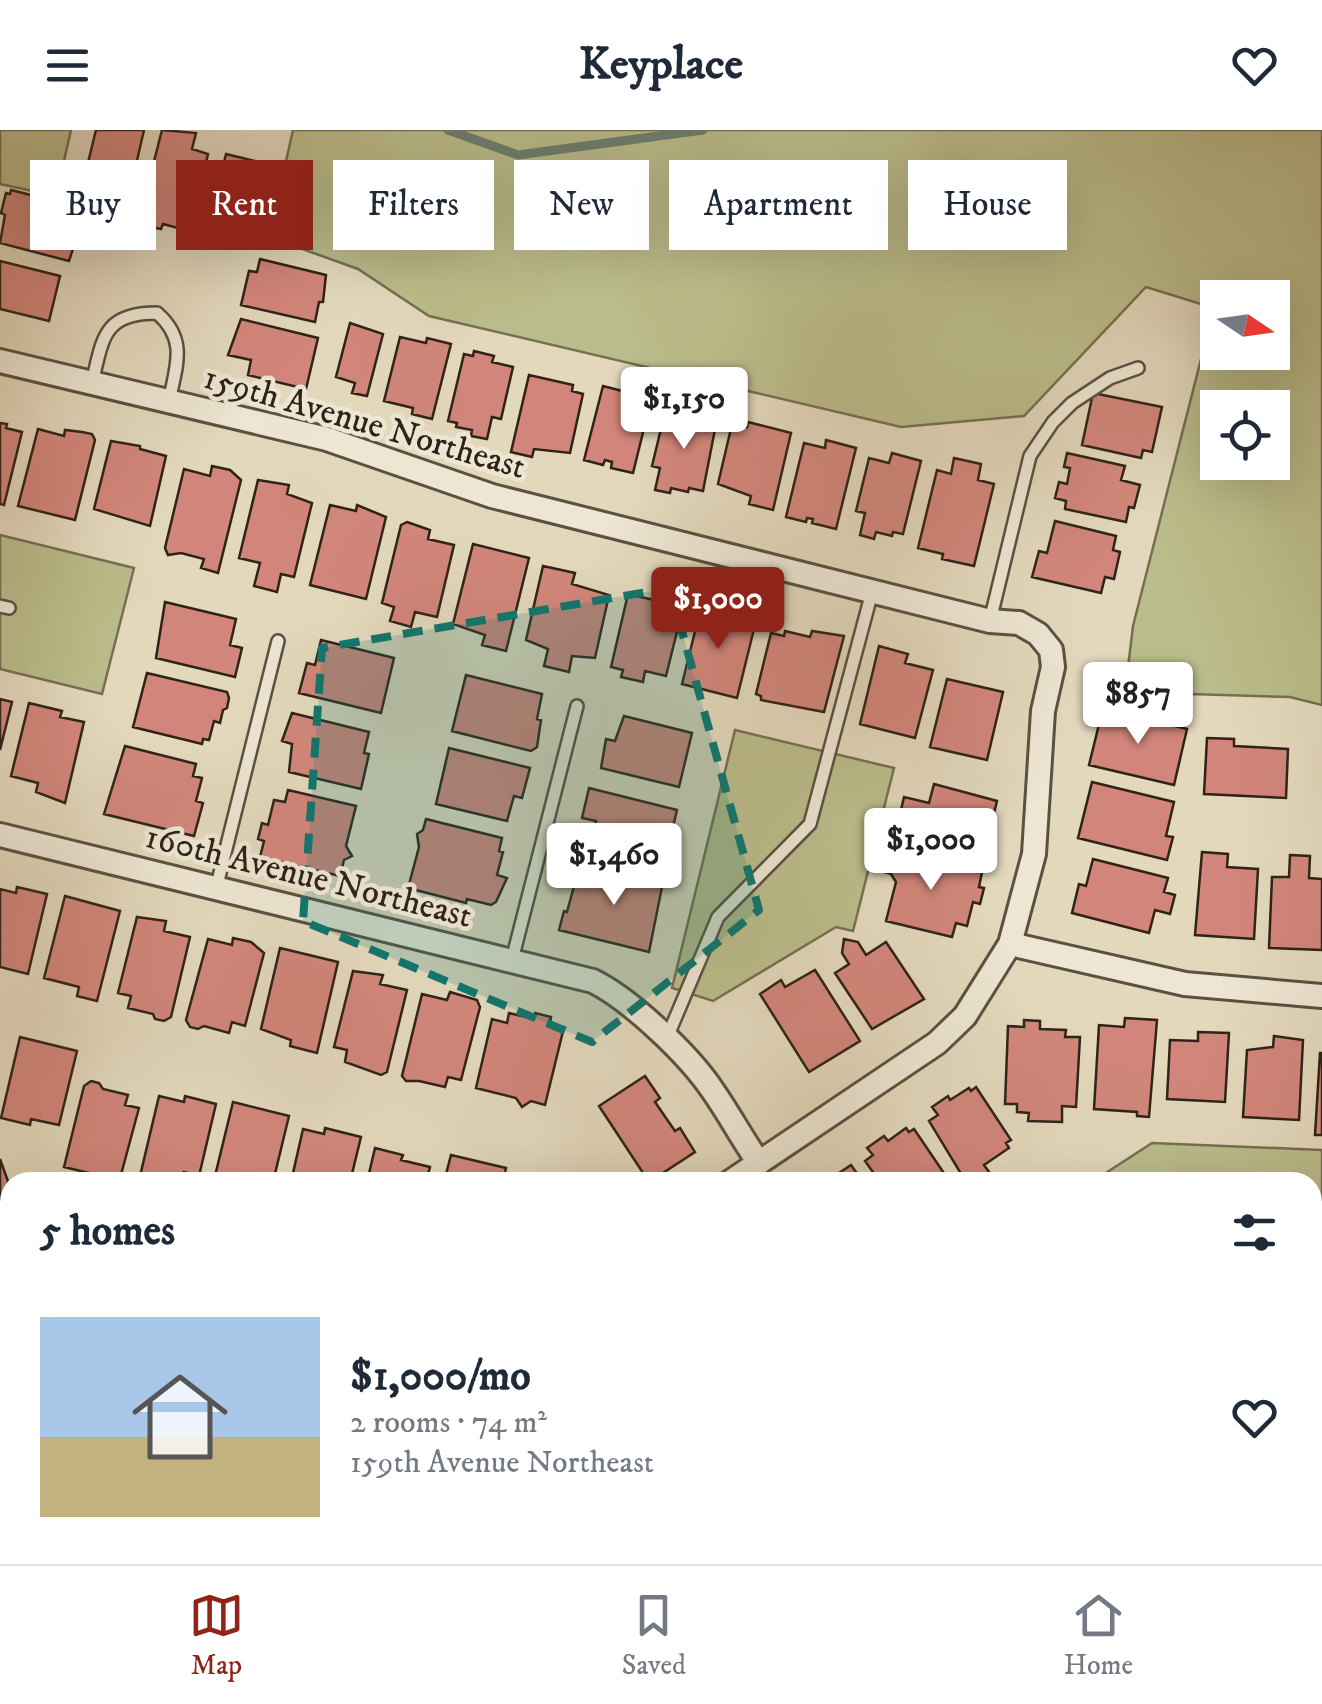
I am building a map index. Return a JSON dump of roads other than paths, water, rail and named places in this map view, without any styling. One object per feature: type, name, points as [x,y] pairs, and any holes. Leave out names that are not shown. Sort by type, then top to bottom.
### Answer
[{"type":"street","name":"159th Avenue Northeast","points":[[0,361],[327,440],[492,496],[990,621],[1018,623],[1038,634],[1051,650],[1053,667],[1042,711],[1034,854],[1010,944]]},
{"type":"street","name":"160th Avenue Northeast","points":[[0,835],[593,981],[612,991],[666,1040],[713,1090],[759,1163]]},
{"type":"street","points":[[745,1172],[936,1044],[964,1016],[1010,944],[1185,984],[1322,996]]},
{"type":"lane","points":[[92,383],[104,336],[116,320],[135,313],[156,313],[170,325],[179,351],[169,402]]},
{"type":"lane","points":[[990,621],[1030,456],[1053,422],[1072,403],[1110,378],[1138,368]]},
{"type":"lane","points":[[666,1040],[718,917],[810,824],[872,592]]},
{"type":"lane","points":[[216,889],[278,641]]},
{"type":"lane","points":[[512,960],[576,706]]},
{"type":"waterway","points":[[448,130],[518,155],[703,130]]}]
